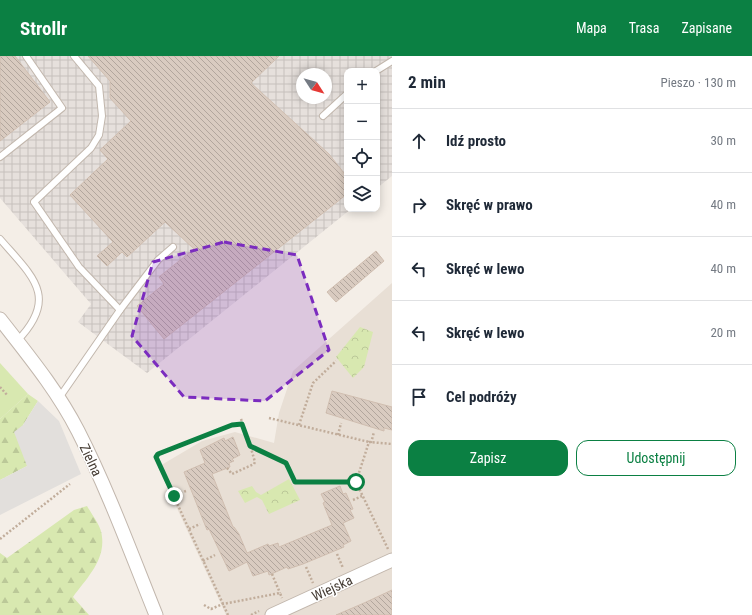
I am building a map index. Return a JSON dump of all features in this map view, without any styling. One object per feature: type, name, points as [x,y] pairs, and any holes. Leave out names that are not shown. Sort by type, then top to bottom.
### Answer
[{"type":"street","name":"Zielna","points":[[0,319],[18,341],[59,398],[77,430],[97,471],[156,615]]},
{"type":"street","name":"Wiejska","points":[[272,615],[390,555]]},
{"type":"lane","points":[[0,157],[62,108],[26,56]]},
{"type":"lane","points":[[74,56],[99,86],[102,116],[99,135],[91,148],[34,202],[79,267],[120,310]]},
{"type":"lane","points":[[380,68],[392,61]]},
{"type":"lane","points":[[322,116],[344,97]]},
{"type":"lane","points":[[0,238],[34,280],[40,299],[31,327],[18,341]]},
{"type":"lane","points":[[59,398],[120,310],[158,260],[173,247]]},
{"type":"path","points":[[299,425],[313,383],[336,361]]},
{"type":"path","points":[[0,387],[8,396]]},
{"type":"path","points":[[269,418],[370,443],[392,444]]},
{"type":"path","points":[[227,468],[232,474],[254,464],[250,446],[240,419]]},
{"type":"path","points":[[338,435],[342,423]]},
{"type":"path","points":[[228,615],[156,457],[158,454],[232,425],[242,424]]},
{"type":"path","points":[[374,432],[356,482],[390,555]]},
{"type":"path","points":[[250,446],[286,463],[295,482],[356,482]]},
{"type":"path","points":[[0,539],[70,484]]},
{"type":"path","points":[[174,496],[186,491]]},
{"type":"path","points":[[353,500],[362,496]]},
{"type":"path","points":[[189,529],[200,524]]},
{"type":"path","points":[[203,561],[215,555]]},
{"type":"path","points":[[272,574],[283,600]]},
{"type":"path","points":[[204,605],[211,609],[223,604],[280,593]]},
{"type":"highlighted area","points":[[224,242],[297,255],[329,350],[265,401],[184,397],[132,336],[153,262]]},
{"type":"shaded area","points":[[0,56],[392,56],[392,176],[380,186],[380,68],[344,68],[344,212],[347,212],[147,373],[78,322],[91,304],[0,198]]},
{"type":"shaded area","points":[[392,283],[392,615],[226,615],[158,467],[202,441],[235,432],[274,443],[279,413],[293,371]]},
{"type":"shaded area","points":[[38,401],[59,421],[81,474],[0,515],[0,480],[27,466],[14,432],[23,425]]},
{"type":"green space","points":[[360,327],[373,332],[364,367],[353,378],[336,357]]},
{"type":"green space","points":[[0,363],[28,394],[0,419]]},
{"type":"green space","points":[[28,394],[38,401],[23,425],[27,466],[0,480],[0,419]]},
{"type":"green space","points":[[289,479],[300,500],[269,514],[262,500],[257,497],[245,503],[238,491],[252,486],[256,492],[261,495]]},
{"type":"green space","points":[[87,506],[102,533],[101,554],[94,569],[73,597],[89,615],[0,615],[0,553],[7,558],[74,510]]},
{"type":"building","points":[[0,56],[15,56],[50,102],[0,141]]},
{"type":"building","points":[[88,56],[279,56],[251,83],[329,154],[344,173],[344,196],[164,339],[137,306],[164,284],[159,277],[194,249],[165,222],[127,257],[122,252],[107,266],[97,256],[113,242],[70,195],[108,159],[100,150],[131,121],[110,98],[110,81]]},
{"type":"building","points":[[376,251],[384,261],[336,302],[327,292]]},
{"type":"building","points":[[332,391],[392,407],[392,430],[384,428],[384,431],[326,413]]},
{"type":"building","points":[[233,437],[240,455],[232,459],[234,461],[229,463],[230,467],[212,474],[233,527],[239,534],[247,553],[268,544],[269,546],[278,543],[279,547],[332,525],[321,494],[340,486],[343,494],[346,493],[353,509],[350,510],[354,518],[343,523],[351,541],[343,545],[344,547],[303,564],[288,569],[287,567],[269,575],[268,571],[253,576],[247,562],[229,571],[209,529],[207,530],[184,472],[205,463],[200,450],[224,438],[225,441]]},
{"type":"building","points":[[392,590],[392,615],[336,615],[364,603]]},
{"type":"route","points":[[174,496],[156,457],[158,454],[232,425],[242,424],[250,446],[286,463],[295,482],[356,482]]}]
